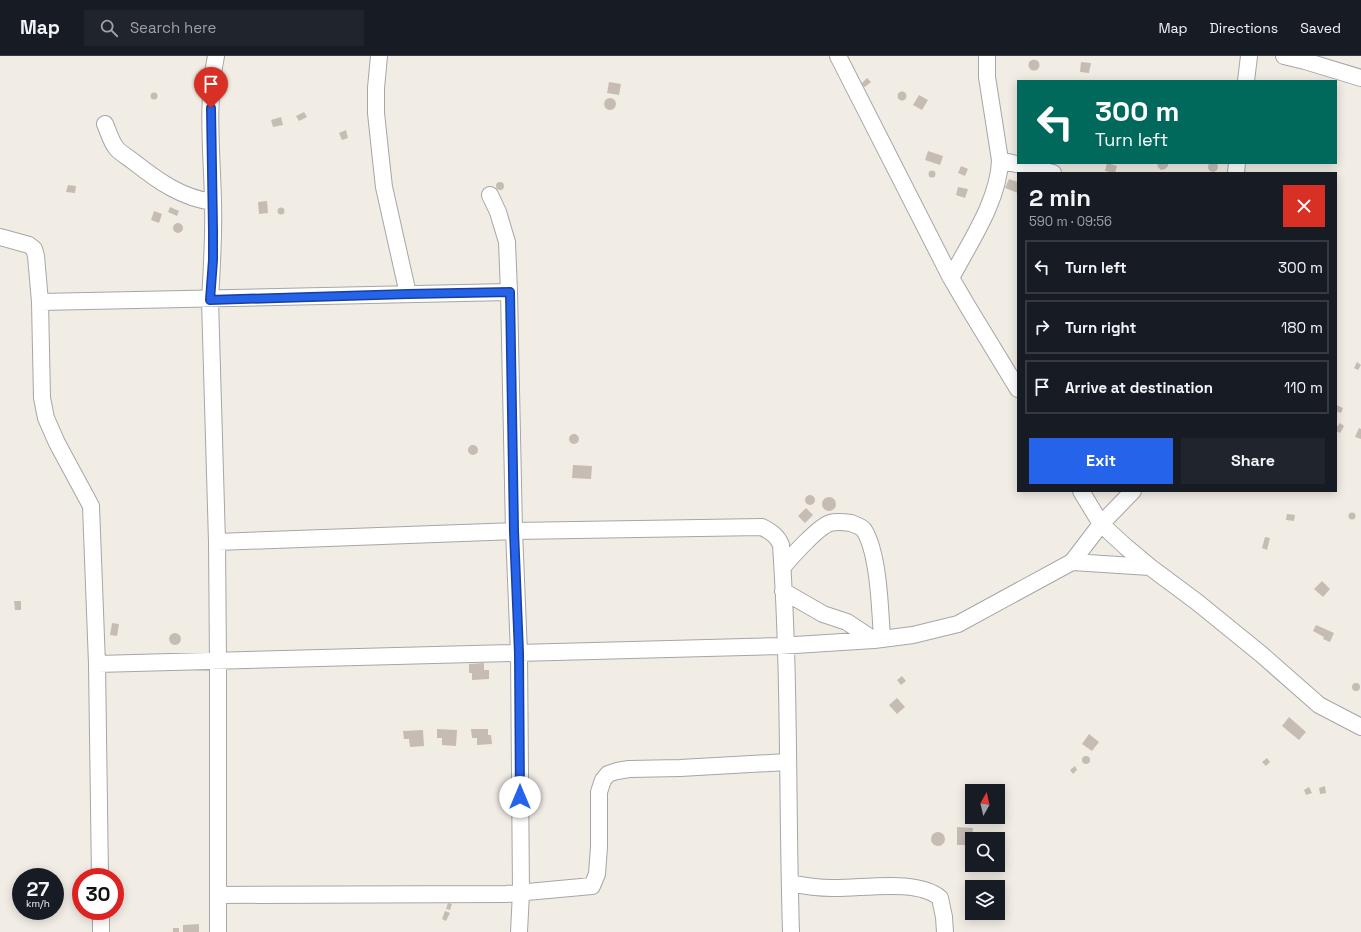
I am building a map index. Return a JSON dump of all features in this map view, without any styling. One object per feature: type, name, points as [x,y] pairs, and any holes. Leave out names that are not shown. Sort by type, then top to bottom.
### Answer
[{"type":"street","points":[[216,56],[211,94],[210,136],[213,202],[213,260],[210,300],[217,542],[218,932]]},
{"type":"street","points":[[379,56],[376,88],[376,113],[381,166],[390,216],[408,294]]},
{"type":"street","points":[[838,56],[951,278],[1017,387]]},
{"type":"street","points":[[951,278],[990,204],[1000,173],[1000,160],[987,77],[987,56]]},
{"type":"street","points":[[1246,80],[1249,56]]},
{"type":"street","points":[[1284,56],[1361,78]]},
{"type":"street","points":[[105,124],[112,141],[118,150],[151,175],[167,186],[186,196],[202,201],[213,202]]},
{"type":"street","points":[[1000,160],[1049,172]]},
{"type":"street","points":[[490,195],[498,212],[507,242],[510,292],[514,531],[519,653],[521,893],[519,932]]},
{"type":"street","points":[[0,236],[29,245],[34,249],[40,302],[42,398],[46,418],[57,443],[91,506],[97,664],[100,868]]},
{"type":"street","points":[[40,302],[210,300],[510,292]]},
{"type":"street","points":[[1082,492],[1101,524],[1126,547],[1261,654],[1319,705],[1361,726]]},
{"type":"street","points":[[97,664],[787,646],[913,635],[958,624],[1072,562],[1101,524],[1132,492]]},
{"type":"street","points":[[783,566],[794,554],[828,524],[845,522],[864,529],[870,545],[877,577],[878,639]]},
{"type":"street","points":[[217,542],[514,531],[762,527],[778,537],[781,545],[783,566],[783,591],[787,646],[791,932]]},
{"type":"street","points":[[1072,562],[1150,567]]},
{"type":"street","points":[[783,591],[823,614],[847,622],[878,639]]},
{"type":"street","points":[[218,895],[492,894],[521,893],[592,886],[597,874],[599,847],[599,792],[603,780],[608,774],[629,769],[680,768],[788,762]]},
{"type":"street","points":[[790,883],[811,887],[834,888],[884,886],[921,889],[940,898],[945,932]]},
{"type":"street","points":[[101,920],[101,932]]},
{"type":"building","points":[[1034,59],[1038,61],[1040,65],[1038,69],[1034,71],[1030,69],[1028,65],[1030,61]]},
{"type":"building","points":[[1081,62],[1091,63],[1089,73],[1080,72]]},
{"type":"building","points":[[867,78],[871,82],[865,87],[861,84]]},
{"type":"building","points":[[609,82],[621,84],[619,95],[607,93]]},
{"type":"building","points":[[902,91],[907,96],[902,101],[897,96]]},
{"type":"building","points":[[154,92],[157,93],[157,99],[154,100],[151,99],[150,96],[151,93]]},
{"type":"building","points":[[919,95],[928,100],[922,110],[913,105]]},
{"type":"building","points":[[608,98],[612,98],[616,104],[612,110],[608,110],[604,106],[604,102]]},
{"type":"building","points":[[304,112],[307,117],[299,121],[296,116]]},
{"type":"building","points":[[281,117],[283,125],[273,127],[271,120]]},
{"type":"building","points":[[346,130],[348,138],[342,140],[339,133]]},
{"type":"building","points":[[928,151],[943,156],[940,165],[925,160]]},
{"type":"building","points":[[1107,164],[1117,166],[1115,172],[1105,171]]},
{"type":"building","points":[[1157,164],[1168,164],[1165,169],[1161,170]]},
{"type":"building","points":[[1210,164],[1217,165],[1217,169],[1213,172],[1208,167]]},
{"type":"building","points":[[961,166],[968,169],[965,176],[958,173]]},
{"type":"building","points":[[932,171],[935,174],[932,177],[929,174]]},
{"type":"building","points":[[1009,179],[1017,182],[1017,193],[1005,188]]},
{"type":"building","points":[[498,182],[502,182],[504,186],[502,190],[498,190],[496,188],[496,184]]},
{"type":"building","points":[[68,185],[76,186],[75,193],[66,192]]},
{"type":"building","points":[[958,187],[968,189],[965,198],[956,195]]},
{"type":"building","points":[[267,201],[268,213],[259,214],[258,202]]},
{"type":"building","points":[[170,207],[179,211],[177,216],[168,212]]},
{"type":"building","points":[[281,207],[284,208],[284,214],[281,215],[278,214],[277,211],[278,208]]},
{"type":"building","points":[[154,211],[162,214],[159,223],[151,220]]},
{"type":"building","points":[[176,223],[180,223],[182,224],[182,232],[176,233],[173,230],[173,226]]},
{"type":"building","points":[[1357,362],[1361,365],[1358,370],[1354,368]]},
{"type":"building","points":[[1337,405],[1343,408],[1341,413],[1337,411]]},
{"type":"building","points":[[1340,423],[1344,426],[1340,433],[1337,432],[1337,427]]},
{"type":"building","points":[[1359,428],[1361,429],[1361,439],[1355,437]]},
{"type":"building","points":[[572,434],[576,434],[579,439],[576,444],[572,444],[569,441],[569,437]]},
{"type":"building","points":[[471,445],[475,445],[477,446],[477,454],[471,455],[468,452],[468,448]]},
{"type":"building","points":[[573,465],[592,466],[591,479],[572,478]]},
{"type":"building","points":[[808,495],[812,495],[814,496],[814,504],[808,505],[805,502],[805,498]]},
{"type":"building","points":[[829,497],[834,499],[836,504],[834,509],[829,511],[824,509],[822,504],[824,499]]},
{"type":"building","points":[[806,508],[813,515],[805,523],[798,516]]},
{"type":"building","points":[[1352,513],[1355,516],[1352,519],[1349,516]]},
{"type":"building","points":[[1287,514],[1295,515],[1294,521],[1286,520]]},
{"type":"building","points":[[1265,537],[1270,538],[1267,550],[1262,548]]},
{"type":"building","points":[[1322,581],[1330,589],[1323,597],[1314,589]]},
{"type":"building","points":[[14,601],[21,601],[21,610],[15,610]]},
{"type":"building","points":[[112,623],[119,624],[117,636],[110,635]]},
{"type":"building","points":[[1316,625],[1334,633],[1330,642],[1323,639],[1324,637],[1313,631]]},
{"type":"building","points":[[175,633],[179,635],[181,639],[179,643],[175,645],[171,643],[169,639],[171,635]]},
{"type":"building","points":[[484,663],[484,670],[489,670],[489,679],[472,680],[472,673],[469,673],[469,664]]},
{"type":"building","points":[[902,676],[906,681],[901,685],[897,680]]},
{"type":"building","points":[[1354,683],[1358,683],[1360,687],[1358,691],[1354,691],[1352,689],[1352,685]]},
{"type":"building","points":[[897,698],[905,707],[897,714],[889,705]]},
{"type":"building","points":[[1289,717],[1306,732],[1299,740],[1282,726]]},
{"type":"building","points":[[437,729],[457,730],[456,746],[442,745],[442,738],[437,738]]},
{"type":"building","points":[[471,729],[488,729],[488,735],[491,735],[492,744],[477,745],[477,738],[472,738]]},
{"type":"building","points":[[423,730],[424,746],[410,747],[409,739],[404,739],[403,731]]},
{"type":"building","points":[[1089,734],[1099,742],[1092,751],[1082,744]]},
{"type":"building","points":[[1084,756],[1088,756],[1090,760],[1088,764],[1084,764],[1082,762],[1082,758]]},
{"type":"building","points":[[1267,758],[1270,762],[1266,766],[1262,762]]},
{"type":"building","points":[[1075,766],[1077,770],[1073,774],[1070,770]]},
{"type":"building","points":[[1325,786],[1326,793],[1320,794],[1319,788]]},
{"type":"building","points":[[1309,787],[1312,793],[1306,795],[1304,790]]},
{"type":"building","points":[[957,827],[973,828],[973,832],[965,832],[965,845],[957,845]]},
{"type":"building","points":[[935,832],[941,832],[945,836],[945,842],[941,846],[935,846],[931,842],[931,836]]},
{"type":"building","points":[[448,903],[452,904],[450,910],[446,909]]},
{"type":"building","points":[[445,911],[450,913],[446,921],[442,919]]},
{"type":"building","points":[[199,924],[199,932],[183,932],[183,925]]},
{"type":"building","points":[[173,928],[179,928],[179,932],[173,932]]},
{"type":"route","points":[[211,108],[210,136],[213,202],[213,260],[210,300],[510,292],[514,531],[519,653],[520,797]]}]
